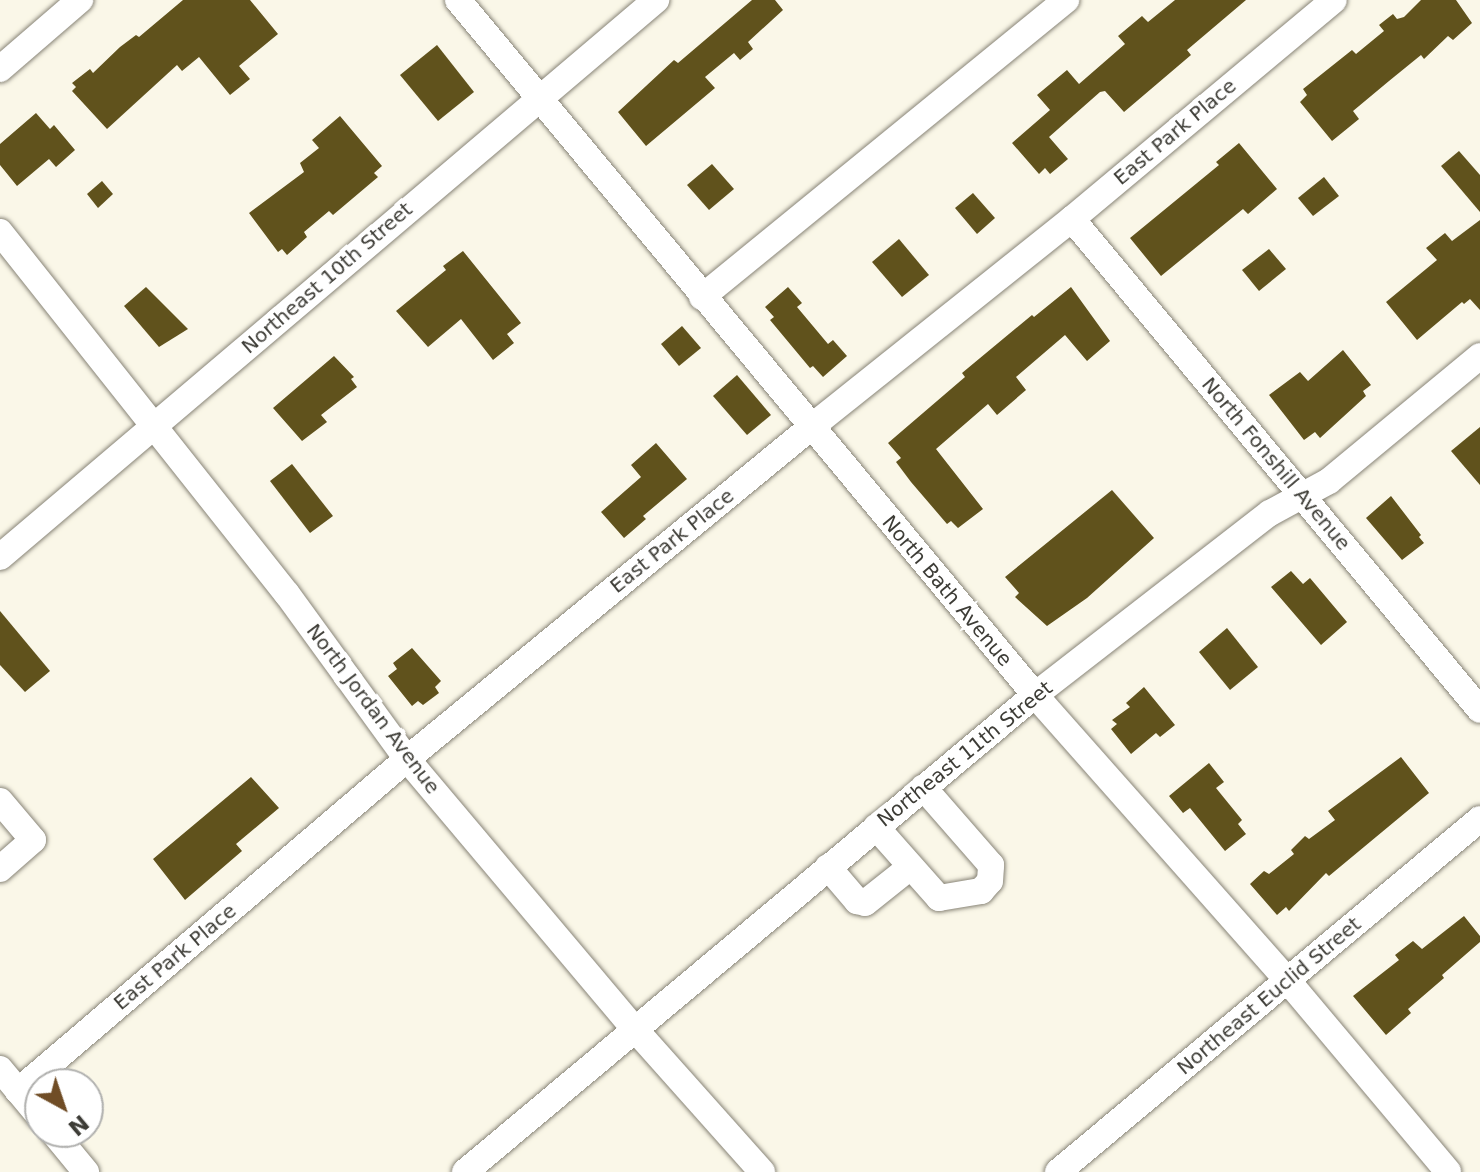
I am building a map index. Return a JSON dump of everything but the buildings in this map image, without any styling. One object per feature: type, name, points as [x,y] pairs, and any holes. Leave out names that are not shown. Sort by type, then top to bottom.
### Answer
[{"type":"street","points":[[0,69],[80,0]]},
{"type":"street","name":"North Bath Avenue","points":[[458,0],[810,428],[1035,695],[1288,981],[1448,1172]]},
{"type":"street","name":"Northeast 10th Street","points":[[0,557],[538,96],[656,0]]},
{"type":"street","points":[[702,297],[1066,0]]},
{"type":"street","name":"East Park Place","points":[[18,1091],[407,759],[810,428],[1072,219],[1334,0]]},
{"type":"street","name":"North Fonshill Avenue","points":[[1072,219],[1480,710]]},
{"type":"street","name":"North Jordan Avenue","points":[[0,232],[287,594],[407,759],[633,1027],[762,1172]]},
{"type":"street","name":"Northeast 11th Street","points":[[465,1172],[633,1027],[1035,695],[1270,513],[1329,481],[1480,356]]},
{"type":"street","points":[[876,827],[909,868],[939,898],[981,891],[990,881],[991,865],[923,787]]},
{"type":"street","points":[[0,801],[33,840],[0,869]]},
{"type":"street","name":"Northeast Euclid Street","points":[[1058,1172],[1480,819]]},
{"type":"street","points":[[828,867],[857,901],[865,903],[909,868]]},
{"type":"street","points":[[0,1069],[24,1098]]},
{"type":"street","points":[[66,1148],[86,1172]]}]
